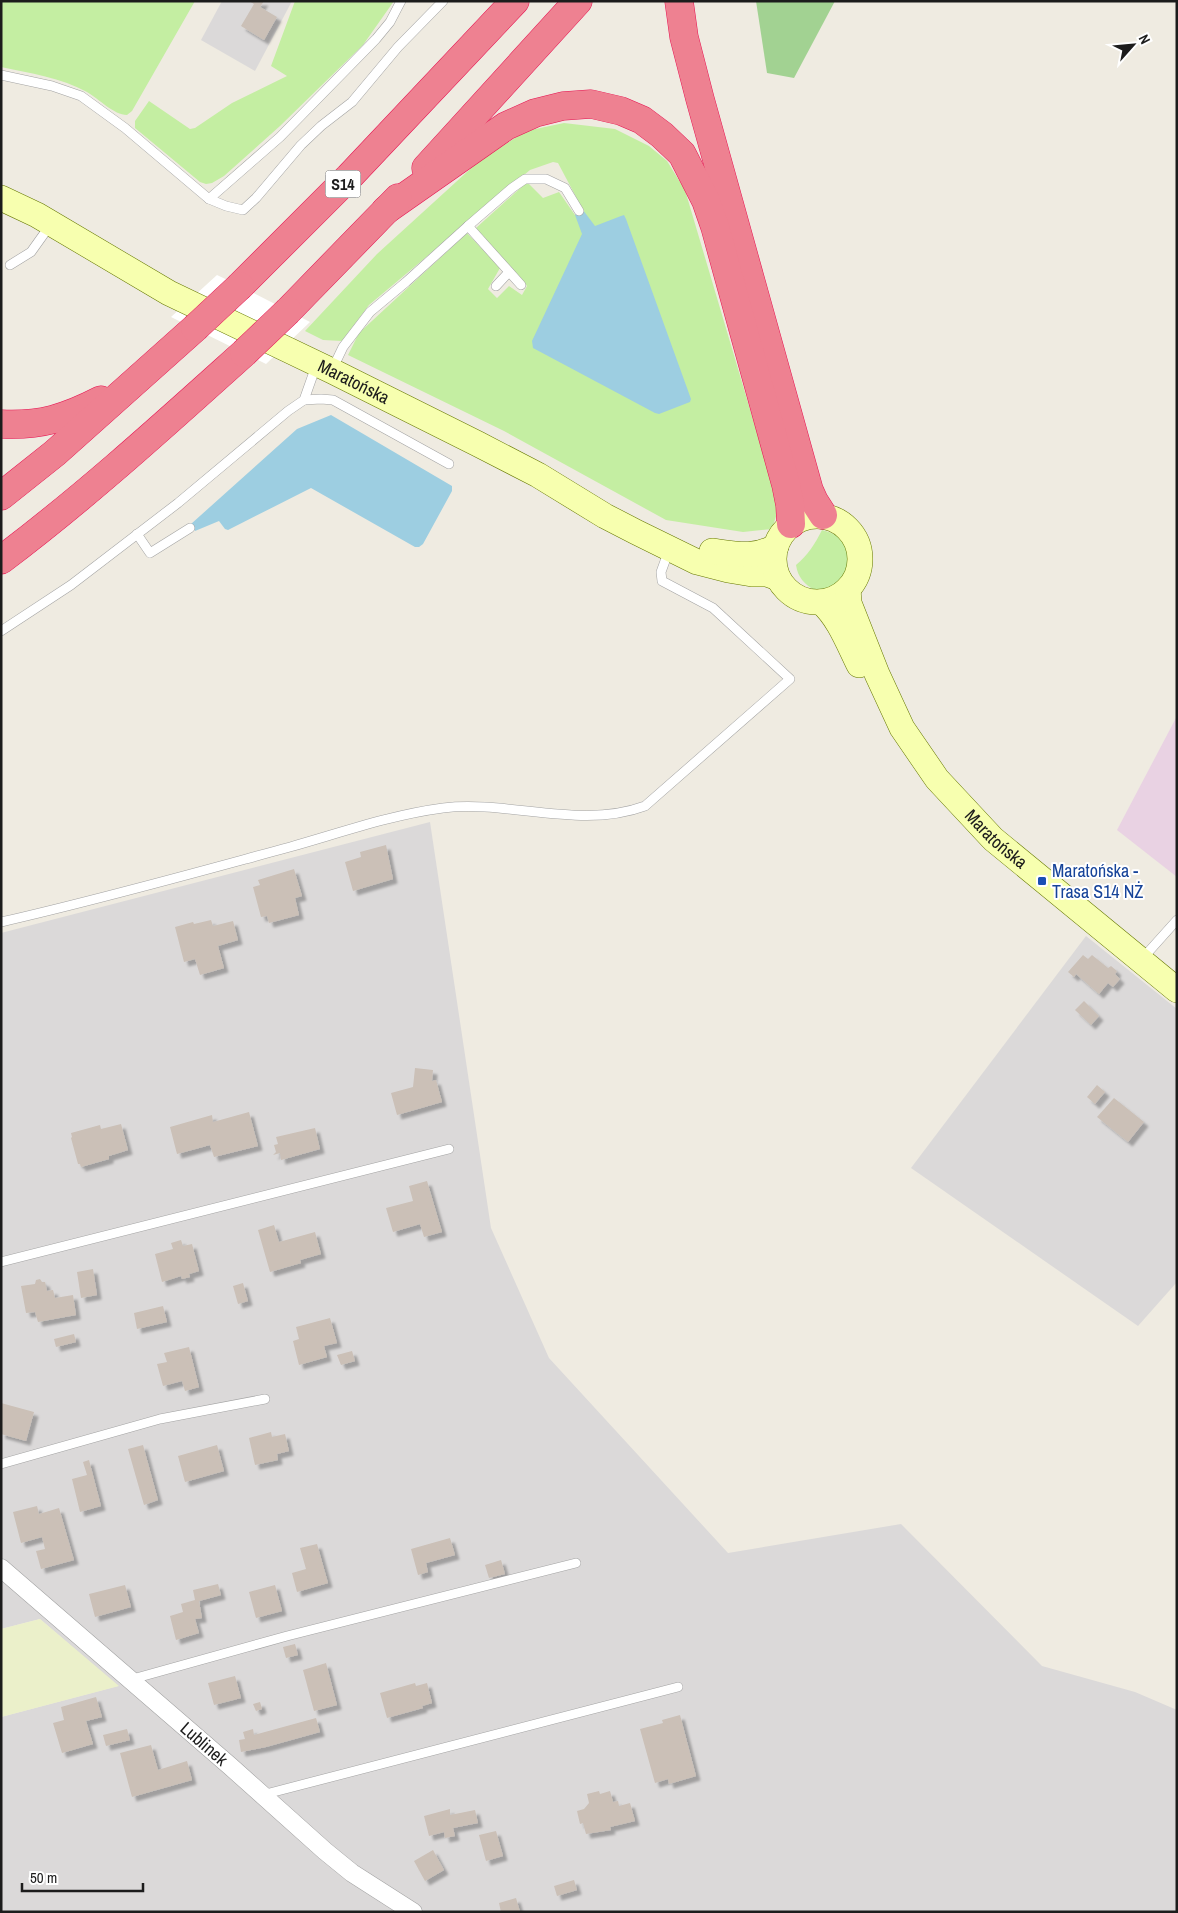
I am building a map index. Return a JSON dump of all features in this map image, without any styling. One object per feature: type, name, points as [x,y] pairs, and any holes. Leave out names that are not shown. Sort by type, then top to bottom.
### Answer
[{"type":"highway","name":"S14","points":[[1,496],[55,453],[240,286],[349,178],[515,1]]},
{"type":"highway","points":[[1,560],[149,438],[288,311],[386,210],[578,1]]},
{"type":"highway","points":[[679,1],[684,37],[700,99],[809,490],[823,515]]},
{"type":"highway","points":[[386,210],[506,126],[535,113],[564,106],[592,104],[621,111],[642,120],[662,135],[682,154],[706,201],[715,227],[786,485],[791,524]]},
{"type":"highway","points":[[1,424],[25,425],[75,414],[135,382]]},
{"type":"main road","name":"Maratońska","points":[[1,182],[44,219]]},
{"type":"main road","name":"Maratońska","points":[[1,198],[44,219],[169,293],[325,367],[478,444],[538,475],[605,516],[697,562],[752,574],[767,574],[778,578]]},
{"type":"main road","points":[[813,515],[823,515],[836,520],[848,528],[856,539],[860,553],[860,567],[855,580],[848,589],[836,598],[821,602],[810,602],[797,597],[786,589],[778,578],[773,556],[779,538],[791,524],[813,515]]},
{"type":"main road","name":"Maratońska","points":[[670,548],[752,555],[767,551],[776,546]]},
{"type":"main road","name":"Maratońska","points":[[848,589],[849,603],[877,674],[902,728]]},
{"type":"main road","name":"Maratońska","points":[[821,602],[829,609],[884,709],[902,728],[937,779],[955,800],[993,840],[1177,990]]},
{"type":"street","name":"Lublinek","points":[[1,1568],[346,1869],[413,1912]]},
{"type":"lane","points":[[209,199],[280,137],[376,39],[390,22],[401,1]]},
{"type":"lane","points":[[1,75],[52,86],[93,103],[126,128],[209,199],[226,206],[244,210],[301,145],[321,126],[352,102],[398,47],[443,1]]},
{"type":"lane","points":[[1,631],[71,584],[178,503],[288,411],[304,400],[325,367],[370,312],[512,188],[525,179],[546,179],[565,188],[579,211]]},
{"type":"lane","points":[[10,265],[31,252],[44,219]]},
{"type":"lane","points":[[468,226],[521,285]]},
{"type":"lane","points":[[496,286],[509,272]]},
{"type":"lane","points":[[304,400],[332,400],[449,464]]},
{"type":"lane","points":[[137,534],[150,553],[190,528]]},
{"type":"lane","points":[[1,922],[291,847],[395,817],[444,808],[506,808],[585,817],[626,813],[645,806],[790,679],[713,608],[662,580],[661,572],[670,548]]},
{"type":"lane","points":[[1141,960],[1177,920]]},
{"type":"lane","points":[[1,1262],[449,1149]]},
{"type":"lane","points":[[1,1464],[160,1419],[265,1399]]},
{"type":"lane","points":[[129,1680],[316,1629],[576,1563]]},
{"type":"lane","points":[[262,1795],[678,1687]]},
{"type":"shaded area","points":[[222,1],[292,1],[255,71],[201,40]]},
{"type":"shaded area","points":[[1177,716],[1177,877],[1117,830]]},
{"type":"shaded area","points":[[430,822],[491,1228],[549,1358],[728,1553],[901,1524],[1042,1666],[1135,1692],[1177,1710],[1177,1912],[1,1912],[1,1717],[118,1686],[40,1619],[1,1629],[1,933]]},
{"type":"shaded area","points":[[1086,936],[1177,1009],[1177,1282],[1138,1326],[911,1168]]},
{"type":"green space","points":[[1,1],[195,1],[132,111],[127,115],[117,112],[87,92],[67,83],[45,76],[1,67]]},
{"type":"green space","points":[[295,1],[394,1],[363,45],[280,126],[224,176],[212,183],[200,182],[135,128],[135,121],[149,101],[190,129],[195,128],[232,103],[287,76],[271,66]]},
{"type":"green space","points":[[756,1],[835,1],[794,78],[767,73]]},
{"type":"green space","points":[[564,123],[615,129],[649,146],[667,161],[685,190],[779,507],[772,529],[743,532],[666,520],[504,431],[348,355],[359,333],[467,233],[500,268],[488,289],[497,298],[509,286],[522,295],[527,286],[476,228],[527,182],[543,198],[559,192],[575,215],[583,210],[558,163],[553,162],[530,170],[369,305],[342,341],[323,340],[305,331],[377,254],[479,161],[526,131]]},
{"type":"green space","points":[[822,530],[836,535],[843,541],[848,551],[849,567],[841,581],[829,588],[815,591],[802,580],[796,565],[811,549]]},
{"type":"green space","points":[[40,1619],[119,1686],[1,1717],[1,1629]]},
{"type":"water","points":[[583,210],[595,226],[624,215],[691,399],[690,402],[659,414],[655,413],[533,348],[532,341],[582,234],[575,215]]},
{"type":"water","points":[[331,415],[452,486],[452,491],[423,544],[415,547],[311,488],[228,530],[219,521],[195,531],[191,524],[297,429]]},
{"type":"pier","points":[[217,275],[310,322],[266,364],[171,317]]},
{"type":"building","points":[[249,1],[264,1],[260,7],[277,17],[264,40],[241,26],[254,4]]},
{"type":"building","points":[[386,845],[393,879],[353,891],[345,862],[361,857],[360,852]]},
{"type":"building","points":[[294,869],[302,896],[295,898],[299,915],[269,923],[267,916],[261,917],[253,887],[260,885],[258,880]]},
{"type":"building","points":[[211,920],[213,926],[233,921],[238,940],[218,946],[224,968],[200,975],[195,959],[184,962],[175,927]]},
{"type":"building","points":[[1083,955],[1088,959],[1092,955],[1108,968],[1111,966],[1117,971],[1115,974],[1120,979],[1113,987],[1108,983],[1099,994],[1076,974],[1074,977],[1068,972]]},
{"type":"building","points":[[1084,1001],[1099,1016],[1091,1025],[1075,1010]]},
{"type":"building","points":[[415,1068],[433,1070],[432,1081],[436,1080],[442,1102],[397,1115],[391,1093],[413,1087]]},
{"type":"building","points":[[1097,1085],[1105,1092],[1095,1104],[1087,1097]]},
{"type":"building","points":[[1114,1098],[1144,1122],[1128,1142],[1097,1117]]},
{"type":"building","points":[[249,1112],[258,1146],[214,1157],[210,1145],[177,1154],[170,1127],[212,1115],[213,1122]]},
{"type":"building","points":[[121,1124],[128,1150],[109,1156],[109,1159],[81,1167],[78,1164],[71,1133],[100,1125],[101,1129]]},
{"type":"building","points":[[315,1128],[320,1149],[281,1160],[280,1153],[273,1155],[276,1152],[274,1145],[278,1144],[276,1137]]},
{"type":"building","points":[[427,1181],[442,1232],[424,1237],[420,1224],[393,1232],[386,1208],[413,1201],[409,1186]]},
{"type":"building","points":[[274,1225],[279,1242],[315,1232],[321,1254],[300,1260],[301,1263],[270,1272],[258,1230]]},
{"type":"building","points":[[181,1240],[183,1246],[192,1244],[199,1271],[189,1274],[190,1277],[182,1279],[181,1276],[162,1282],[155,1254],[173,1249],[171,1243]]},
{"type":"building","points":[[93,1269],[97,1295],[81,1298],[77,1272]]},
{"type":"building","points":[[40,1279],[42,1282],[45,1282],[47,1291],[53,1290],[55,1298],[73,1295],[76,1315],[38,1322],[35,1312],[26,1313],[21,1286],[35,1284],[36,1280]]},
{"type":"building","points":[[243,1283],[248,1301],[238,1304],[233,1286]]},
{"type":"building","points":[[163,1306],[167,1322],[137,1329],[134,1313]]},
{"type":"building","points":[[330,1318],[337,1343],[324,1346],[327,1357],[299,1365],[293,1341],[299,1339],[296,1327]]},
{"type":"building","points":[[74,1334],[76,1342],[56,1347],[54,1339]]},
{"type":"building","points":[[189,1347],[199,1387],[185,1391],[182,1381],[163,1386],[157,1364],[167,1362],[164,1353]]},
{"type":"building","points":[[352,1351],[355,1361],[341,1365],[337,1355]]},
{"type":"building","points":[[1,1403],[34,1412],[26,1441],[1,1434]]},
{"type":"building","points":[[271,1432],[272,1437],[285,1434],[289,1451],[277,1454],[278,1460],[255,1465],[249,1438]]},
{"type":"building","points":[[143,1445],[158,1500],[144,1505],[128,1449]]},
{"type":"building","points":[[217,1445],[224,1471],[185,1482],[178,1456]]},
{"type":"building","points":[[89,1460],[101,1506],[80,1512],[72,1479],[87,1475],[83,1462]]},
{"type":"building","points":[[37,1506],[39,1514],[59,1508],[74,1560],[41,1569],[36,1551],[45,1549],[42,1537],[21,1543],[13,1512]]},
{"type":"building","points":[[450,1538],[455,1555],[426,1563],[428,1572],[418,1575],[411,1549]]},
{"type":"building","points":[[317,1544],[328,1583],[297,1592],[292,1573],[306,1569],[300,1548]]},
{"type":"building","points":[[501,1560],[505,1574],[489,1578],[485,1565]]},
{"type":"building","points":[[218,1584],[221,1595],[199,1601],[202,1618],[195,1619],[199,1633],[176,1640],[170,1616],[183,1612],[181,1604],[195,1600],[193,1590]]},
{"type":"building","points":[[125,1585],[131,1607],[95,1617],[89,1594]]},
{"type":"building","points":[[275,1585],[282,1611],[256,1618],[249,1592]]},
{"type":"building","points":[[295,1644],[298,1655],[286,1658],[283,1647]]},
{"type":"building","points":[[326,1663],[337,1705],[314,1711],[303,1670]]},
{"type":"building","points":[[235,1676],[241,1698],[214,1705],[208,1683]]},
{"type":"building","points":[[415,1683],[416,1686],[427,1683],[432,1703],[422,1706],[423,1708],[387,1718],[380,1693]]},
{"type":"building","points":[[96,1697],[102,1717],[86,1721],[93,1744],[62,1753],[53,1723],[64,1720],[61,1707]]},
{"type":"building","points":[[260,1702],[262,1709],[256,1711],[253,1704]]},
{"type":"building","points":[[680,1715],[696,1776],[669,1784],[668,1779],[655,1783],[640,1729],[663,1723],[662,1720]]},
{"type":"building","points":[[316,1718],[320,1732],[241,1752],[239,1740],[245,1739],[243,1732],[253,1729],[254,1735]]},
{"type":"building","points":[[127,1729],[130,1740],[106,1746],[103,1735]]},
{"type":"building","points":[[151,1745],[158,1770],[187,1761],[192,1780],[132,1797],[120,1753]]},
{"type":"building","points":[[599,1791],[600,1794],[610,1791],[613,1802],[618,1801],[619,1806],[630,1803],[635,1821],[610,1827],[611,1830],[586,1834],[583,1823],[580,1824],[577,1811],[584,1809],[589,1803],[587,1794]]},
{"type":"building","points":[[450,1809],[450,1815],[475,1810],[478,1823],[453,1828],[455,1836],[445,1838],[444,1832],[429,1836],[424,1816]]},
{"type":"building","points":[[496,1831],[503,1856],[486,1861],[479,1835]]},
{"type":"building","points":[[433,1850],[444,1870],[425,1881],[414,1861]]},
{"type":"building","points":[[574,1880],[577,1890],[557,1896],[554,1886]]},
{"type":"building","points":[[516,1898],[520,1912],[501,1912],[499,1903]]},
{"type":"place","name":"Maratońska - Trasa S14 NŻ","points":[[1042,881]]}]
